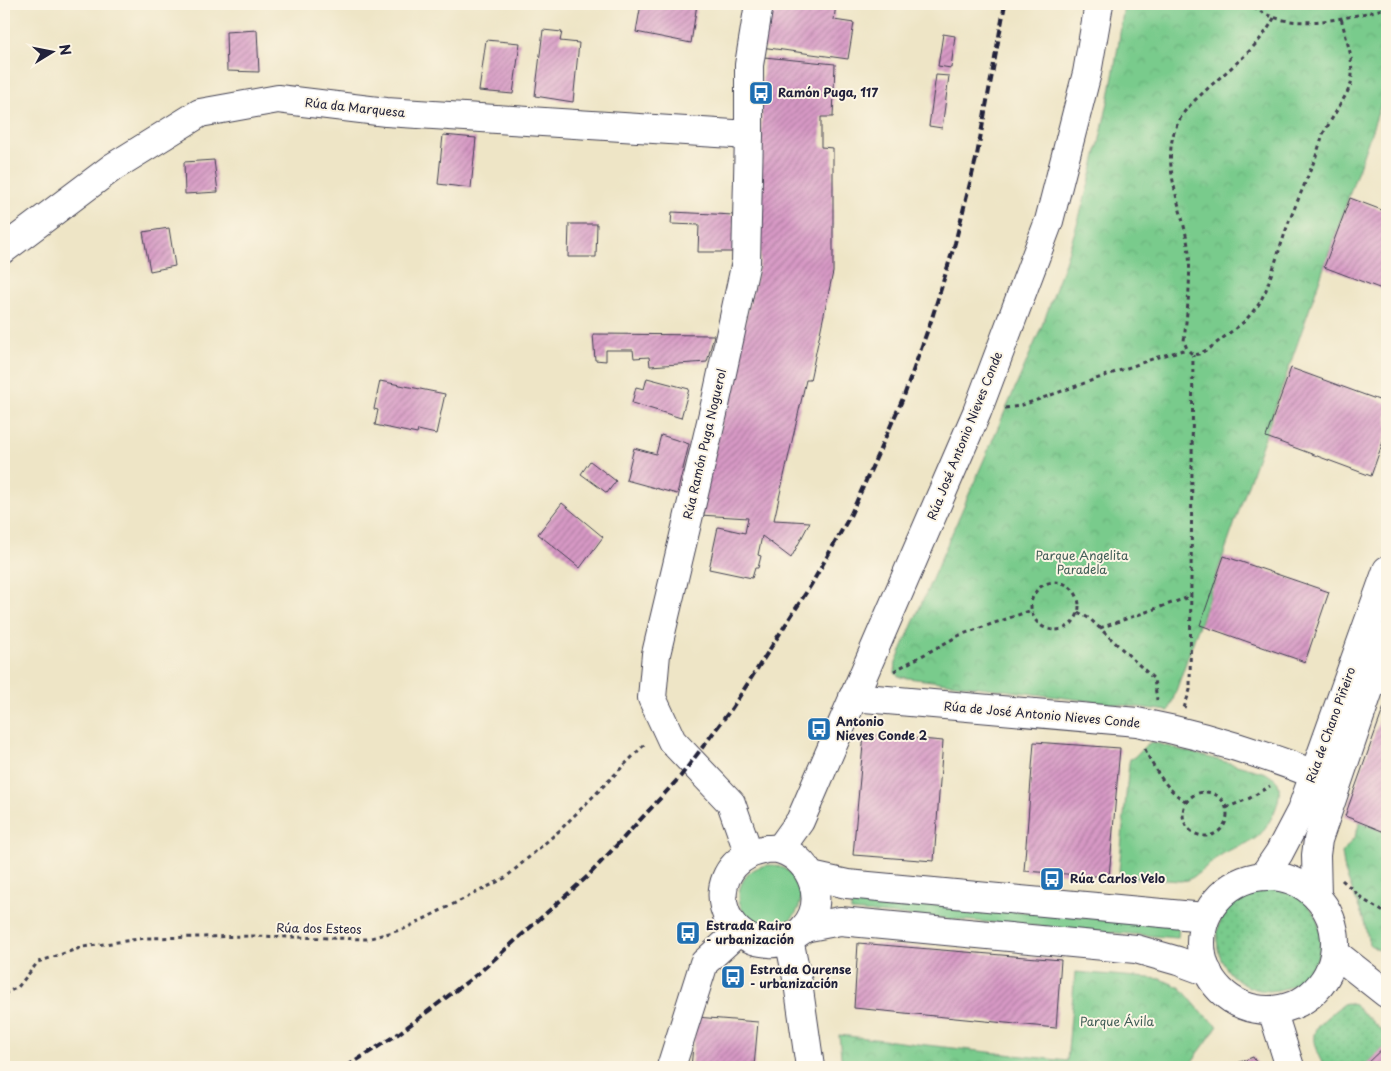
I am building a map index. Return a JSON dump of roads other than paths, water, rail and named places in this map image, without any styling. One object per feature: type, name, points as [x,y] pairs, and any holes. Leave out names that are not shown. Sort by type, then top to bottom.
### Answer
[{"type":"street","name":"Rúa Ramón Puga Noguerol","points":[[748,854],[731,804],[672,741],[652,698],[656,654],[715,405],[746,262],[749,65],[759,4]]},
{"type":"street","name":"Rúa José Antonio Nieves Conde","points":[[780,849],[800,821],[977,412],[1050,221],[1087,73],[1099,4]]},
{"type":"street","name":"Rúa da Marquesa","points":[[4,249],[112,167],[200,113],[278,99],[386,112],[749,135]]},
{"type":"street","name":"Rúa de Chano Piñeiro","points":[[1264,875],[1301,811],[1387,570]]},
{"type":"street","name":"Rúa de Chano Piñeiro","points":[[1318,897],[1316,855],[1323,821],[1387,637]]},
{"type":"street","name":"Rúa de José Antonio Nieves Conde","points":[[853,697],[1160,721],[1285,762],[1314,774]]},
{"type":"street","points":[[810,1067],[798,983],[797,934],[813,912],[816,894],[811,876],[800,861],[780,849],[766,849],[748,854],[734,865],[725,881],[722,899],[726,917],[738,932],[753,941],[772,944],[797,934],[840,921],[1136,949],[1208,972]]},
{"type":"street","points":[[1264,875],[1292,880],[1304,886],[1318,897],[1331,920],[1335,939],[1335,953],[1332,965],[1319,987],[1298,1003],[1272,1010],[1247,1006],[1224,993],[1208,972],[1201,947],[1205,917],[1218,898],[1239,882],[1264,875]]},
{"type":"street","points":[[811,876],[847,884],[1205,917]]},
{"type":"street","points":[[671,1067],[704,963],[738,932]]},
{"type":"street","points":[[1335,953],[1387,994]]},
{"type":"street","points":[[1272,1010],[1290,1067]]},
{"type":"railway","points":[[346,1067],[398,1034],[480,972],[588,876],[680,777],[732,708],[811,585],[850,516],[904,396],[932,318],[955,243],[977,155],[1005,4]]},
{"type":"place","name":"Ramón Puga, 117","points":[[761,93]]},
{"type":"place","name":"Antonio Nieves Conde 2","points":[[819,729]]},
{"type":"place","name":"Rúa Carlos Velo","points":[[1052,879]]},
{"type":"place","name":"Estrada Rairo - urbanización","points":[[688,933]]},
{"type":"place","name":"Estrada Ourense - urbanización","points":[[733,977]]},
{"type":"park label","name":"Parque Angelita Paradela","points":[[1082,563]]},
{"type":"park label","name":"Parque Ávila","points":[[1117,1022]]}]
